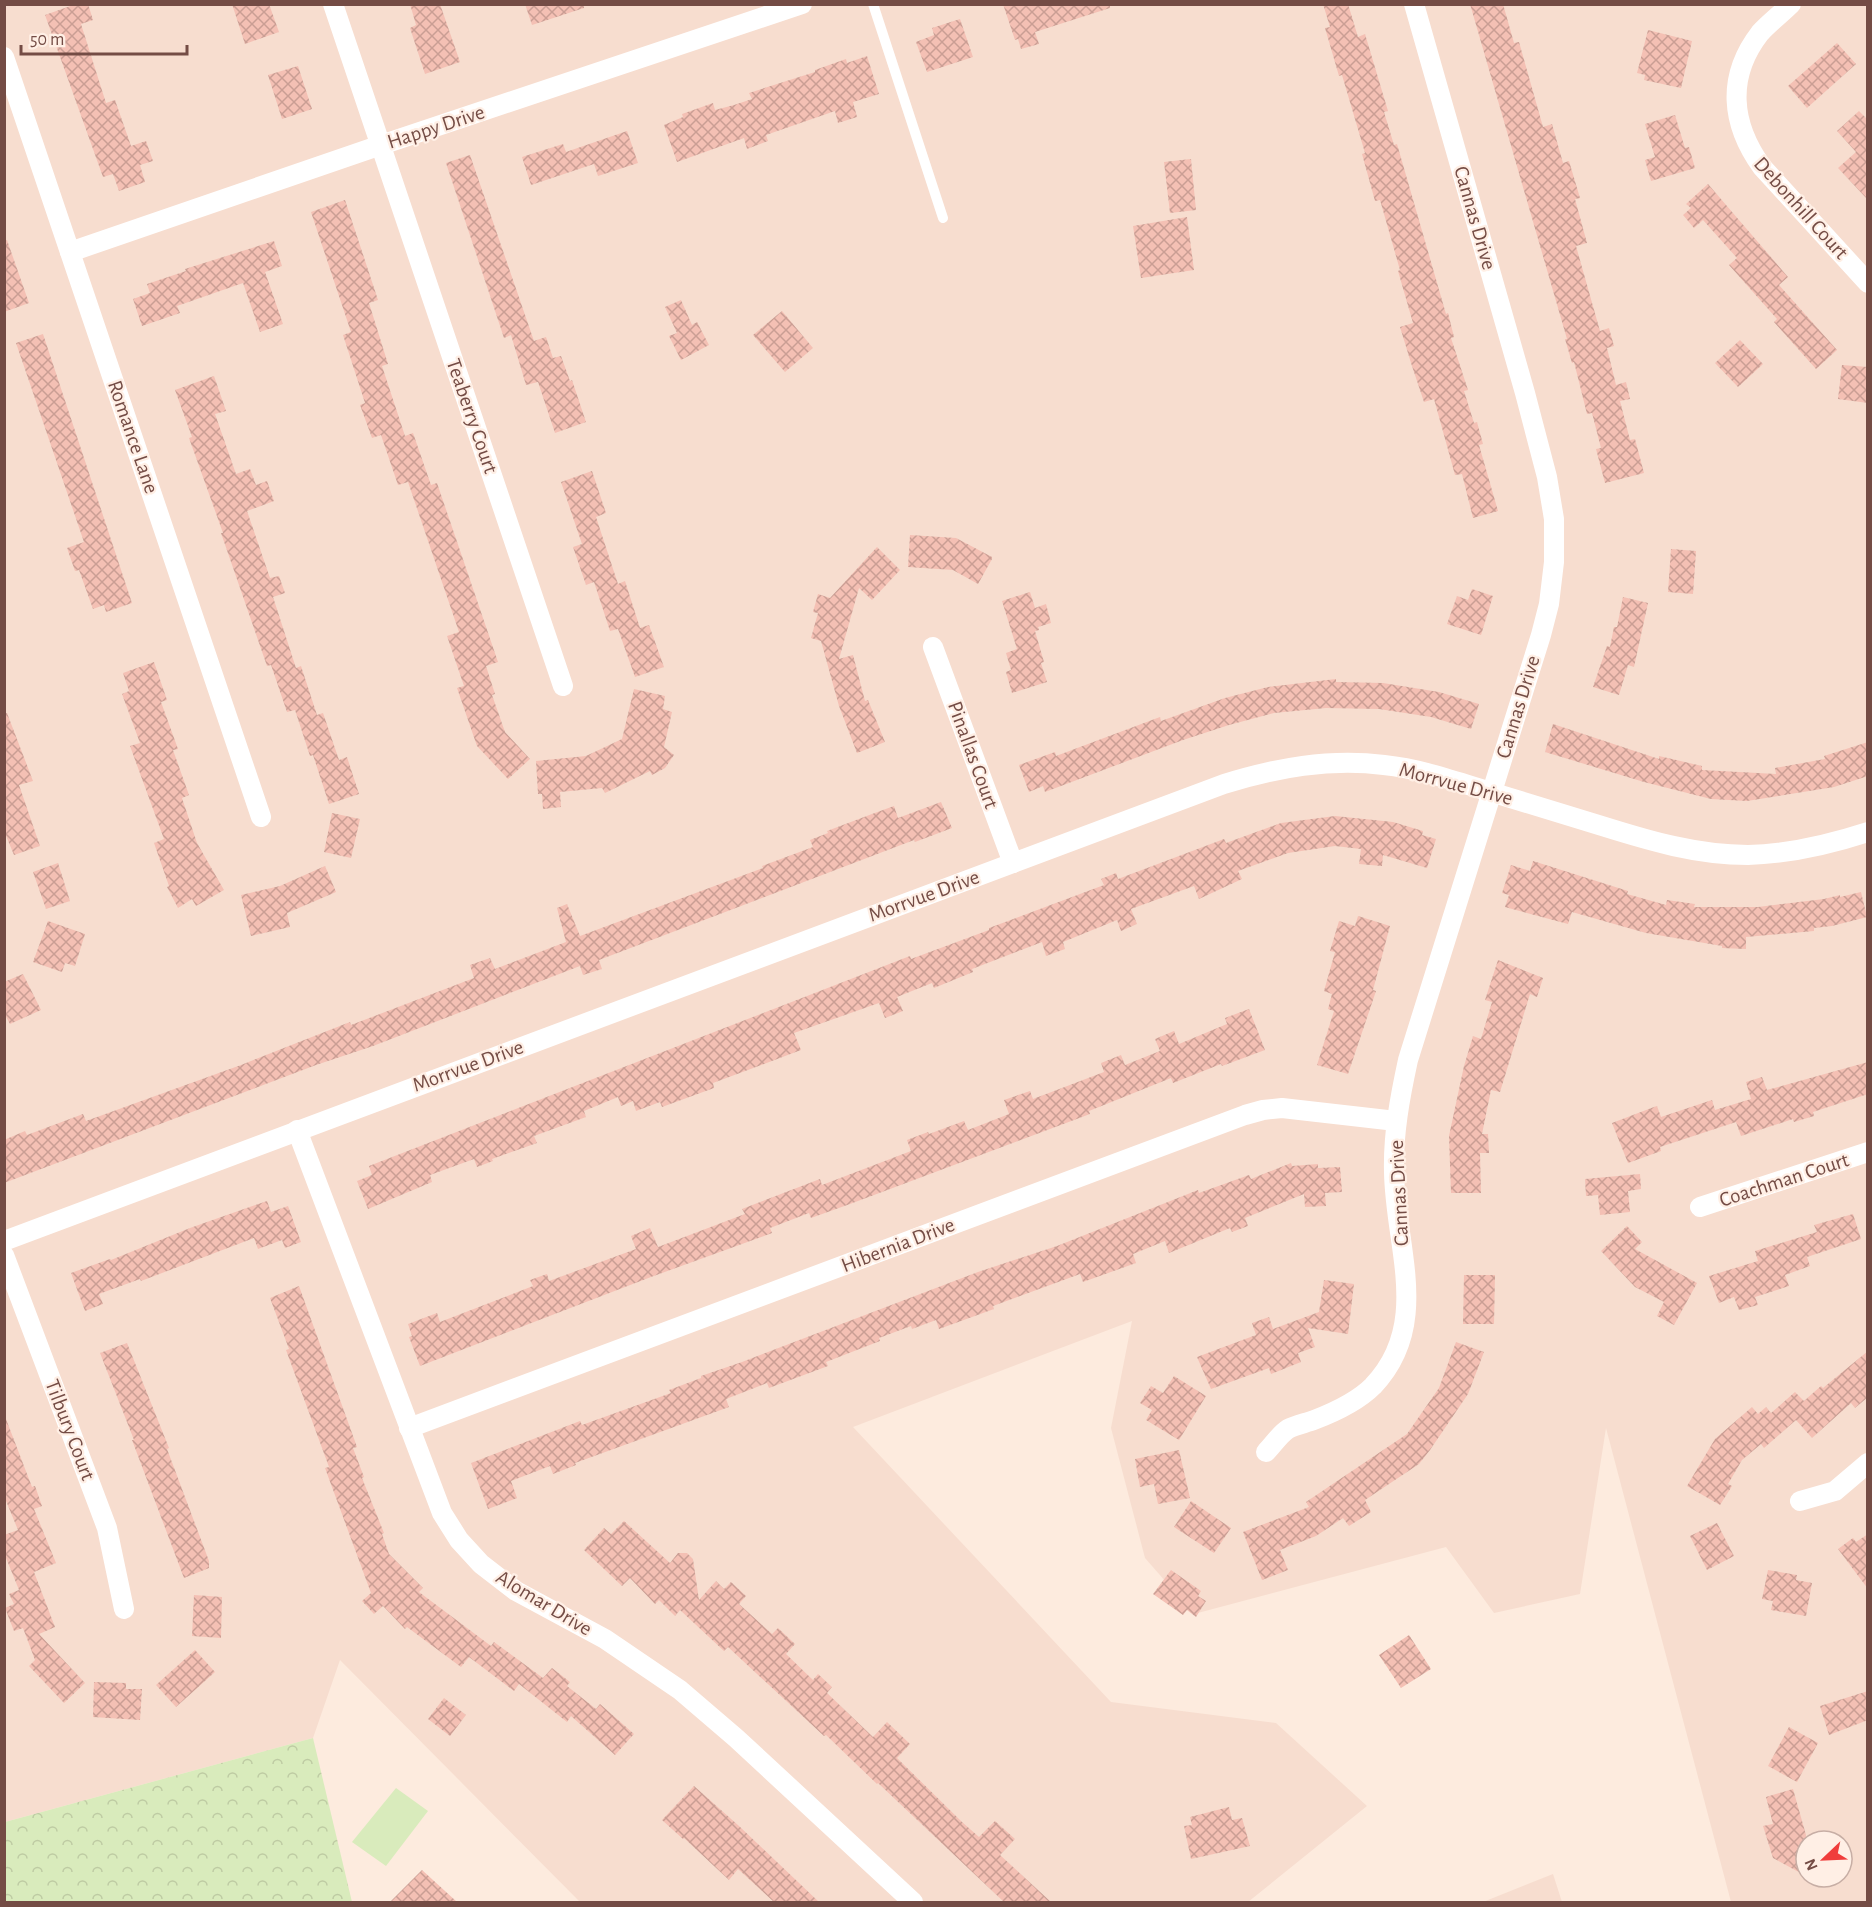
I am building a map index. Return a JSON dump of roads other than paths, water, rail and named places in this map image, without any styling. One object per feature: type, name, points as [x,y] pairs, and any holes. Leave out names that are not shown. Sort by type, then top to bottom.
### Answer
[{"type":"street","name":"Teaberry Court","points":[[333,4],[563,686]]},
{"type":"street","name":"Happy Drive","points":[[70,252],[802,4]]},
{"type":"street","name":"Cannas Drive","points":[[1266,1452],[1287,1430],[1329,1414],[1356,1400],[1385,1370],[1400,1343],[1407,1313],[1407,1292],[1395,1202],[1394,1171],[1396,1121],[1408,1060],[1549,604],[1554,562],[1554,519],[1547,477],[1414,4]]},
{"type":"street","name":"Debonhill Court","points":[[1791,4],[1762,31],[1749,49],[1741,68],[1736,99],[1741,130],[1750,150],[1762,167],[1868,283]]},
{"type":"street","name":"Romance Lane","points":[[4,57],[261,817]]},
{"type":"street","name":"Pinallas Court","points":[[933,647],[1013,863]]},
{"type":"street","name":"Morrvue Drive","points":[[4,1241],[1224,784],[1263,772],[1301,765],[1343,762],[1384,765],[1426,772],[1664,845],[1705,853],[1748,855],[1790,852],[1831,844],[1868,832]]},
{"type":"street","name":"Hibernia Drive","points":[[409,1428],[1245,1115],[1282,1108],[1396,1121]]},
{"type":"street","name":"Alomar Drive","points":[[297,1130],[442,1513],[459,1540],[481,1564],[516,1591],[605,1640],[680,1690],[736,1738],[913,1902]]},
{"type":"street","name":"Coachman Court","points":[[1700,1207],[1868,1152]]},
{"type":"street","name":"Tilbury Court","points":[[4,1255],[107,1528],[124,1609]]},
{"type":"street","points":[[1800,1501],[1835,1491],[1868,1463]]},
{"type":"lane","points":[[873,4],[943,218]]}]
